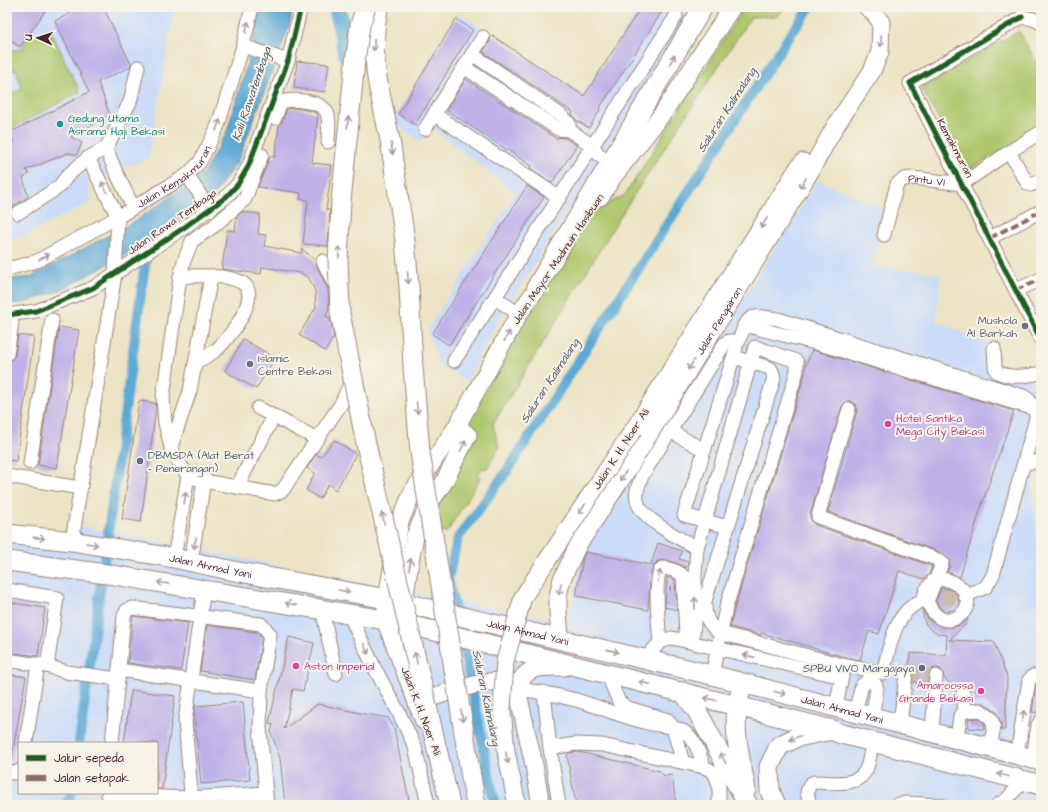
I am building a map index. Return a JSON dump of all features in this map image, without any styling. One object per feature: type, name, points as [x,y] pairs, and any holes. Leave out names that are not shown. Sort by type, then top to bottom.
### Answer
[{"type":"highway","points":[[366,7],[360,26],[345,146],[338,260],[340,312],[368,452],[450,805]]},
{"type":"highway","points":[[379,7],[374,46],[375,65],[390,140],[405,240],[413,367],[420,444],[476,805]]},
{"type":"highway","points":[[537,286],[614,169],[703,7]]},
{"type":"highway","name":"Jalan Ahmad Yani","points":[[7,534],[72,541],[396,600],[712,675],[1033,759]]},
{"type":"highway","name":"Jalan Ahmad Yani","points":[[7,561],[107,574],[204,589],[435,630],[1033,782]]},
{"type":"highway","points":[[743,683],[737,706],[735,722],[748,805]]},
{"type":"highway","points":[[683,692],[697,711],[748,805]]},
{"type":"highway","points":[[776,805],[770,791],[769,767],[780,746],[797,737],[833,730]]},
{"type":"main road","points":[[614,169],[706,30],[718,7]]},
{"type":"main road","points":[[614,169],[663,113],[732,7]]},
{"type":"main road","name":"Jalan Pengairan","points":[[560,639],[558,596],[567,565],[578,545],[631,464],[808,175],[836,125],[872,71],[880,52],[880,22],[868,7]]},
{"type":"main road","name":"Jalan K. H. Noer Ali","points":[[517,805],[506,750],[502,710],[505,661],[524,597],[634,430],[798,168],[836,125]]},
{"type":"main road","name":"Jalan Mayor Madmuin Hasibuan","points":[[396,600],[400,521],[413,491],[456,426],[519,314],[537,286]]},
{"type":"main road","points":[[385,620],[396,600],[410,562],[416,536],[429,504],[443,484],[468,436],[456,426]]},
{"type":"main road","points":[[396,600],[405,624]]},
{"type":"main road","name":"Jalan K. H. Noer Ali","points":[[385,620],[440,760],[450,805]]},
{"type":"main road","name":"Jalan Ahmad Yani","points":[[519,685],[530,669],[548,667],[586,668]]},
{"type":"main road","points":[[418,707],[436,696],[454,690],[494,681],[501,680],[519,685],[541,805]]},
{"type":"street","name":"Jalan Kemakmuran","points":[[7,268],[37,261],[118,222],[133,207],[189,178],[200,162],[217,128],[244,47],[252,7]]},
{"type":"street","name":"Jalan Rawa Tembaga","points":[[9,319],[36,311],[93,288],[115,270],[131,263],[160,244],[226,197],[238,184],[248,167],[286,60],[301,7]]},
{"type":"street","points":[[1019,12],[1041,22]]},
{"type":"street","name":"Kemakmuran","points":[[1019,12],[910,83],[1040,334]]},
{"type":"street","points":[[454,361],[676,16]]},
{"type":"street","points":[[425,129],[483,37]]},
{"type":"street","points":[[244,47],[286,60]]},
{"type":"street","points":[[472,54],[561,114],[569,123],[569,130]]},
{"type":"street","points":[[18,213],[59,187],[68,175],[88,158],[106,148],[130,102],[138,67]]},
{"type":"street","points":[[464,67],[558,129],[569,130],[593,146],[598,154],[614,169]]},
{"type":"street","points":[[183,560],[188,476],[171,447],[165,423],[163,397],[180,277],[184,261],[192,241],[214,226],[245,199],[281,102],[301,101],[316,103],[325,109],[329,119],[328,142]]},
{"type":"street","points":[[434,114],[560,198]]},
{"type":"street","points":[[962,184],[1041,132]]},
{"type":"street","points":[[106,148],[133,207]]},
{"type":"street","points":[[1009,152],[1028,184],[1035,184],[1041,180]]},
{"type":"street","points":[[72,541],[115,270],[118,222],[88,158]]},
{"type":"street","points":[[189,178],[209,208]]},
{"type":"street","name":"Pintu VI","points":[[884,235],[897,184],[904,179],[913,178],[962,184]]},
{"type":"street","points":[[990,238],[1041,211]]},
{"type":"street","points":[[182,229],[192,241]]},
{"type":"street","points":[[188,476],[204,481],[275,494],[283,490],[340,404],[349,386],[355,367],[355,341],[334,281],[323,261]]},
{"type":"street","points":[[180,277],[199,275],[236,280],[245,285],[248,291],[248,300],[244,313],[232,332],[215,351],[196,362]]},
{"type":"street","points":[[171,447],[190,391],[211,276]]},
{"type":"street","points":[[1016,290],[1041,279]]},
{"type":"street","points":[[495,298],[519,314]]},
{"type":"street","points":[[7,354],[9,319]]},
{"type":"street","points":[[30,463],[52,320]]},
{"type":"street","points":[[728,527],[684,515],[744,325],[824,345],[1038,409],[993,575],[986,587],[965,596]]},
{"type":"street","points":[[697,548],[676,538],[642,512],[637,501],[637,488],[642,476],[725,343],[729,341],[739,341],[794,360],[797,362],[798,371],[726,608],[712,675]]},
{"type":"street","points":[[689,641],[695,615],[697,548],[752,362],[755,347]]},
{"type":"street","points":[[994,348],[995,367],[997,372],[1003,375],[1015,377],[1041,373]]},
{"type":"street","points":[[734,357],[770,368],[774,378],[706,601],[705,611],[712,628],[720,634],[780,649]]},
{"type":"street","points":[[258,408],[317,439]]},
{"type":"street","points":[[849,410],[834,455],[818,517],[936,559],[942,563],[936,577],[934,584],[931,591],[928,602],[936,616],[944,620],[950,620],[958,617],[965,610],[968,604],[967,594],[962,588],[945,579],[939,580],[933,581],[926,590],[923,600],[914,603],[904,612],[892,640],[869,716]]},
{"type":"street","points":[[237,487],[274,416]]},
{"type":"street","points":[[670,432],[704,450]]},
{"type":"street","points":[[1024,463],[1041,461]]},
{"type":"street","points":[[7,476],[80,488]]},
{"type":"street","points":[[183,560],[204,481]]},
{"type":"street","points":[[660,642],[657,598],[659,573],[662,568],[683,576],[689,641]]},
{"type":"street","points":[[191,802],[185,721],[204,589]]},
{"type":"street","points":[[7,590],[57,598],[26,742]]},
{"type":"street","points":[[108,798],[191,802],[267,799],[260,728],[261,691],[270,634],[261,624],[132,608],[127,610],[124,616],[112,742]]},
{"type":"street","points":[[322,609],[336,674]]},
{"type":"street","points":[[349,614],[415,747],[428,805]]},
{"type":"street","points":[[646,659],[660,642],[672,638],[776,663],[842,671],[883,673]]},
{"type":"street","points":[[776,663],[781,645],[787,643],[841,657],[844,660],[836,707]]},
{"type":"street","points":[[7,660],[43,665],[67,672],[94,676],[118,674],[191,681],[261,691]]},
{"type":"street","points":[[607,673],[619,702],[628,708],[663,718],[671,723],[684,762]]},
{"type":"street","points":[[900,724],[906,674]]},
{"type":"street","points":[[932,732],[936,676]]},
{"type":"street","points":[[1033,759],[1029,680],[1033,676],[1041,676]]},
{"type":"street","points":[[519,685],[594,705],[620,716],[683,731],[688,735],[699,753],[704,767]]},
{"type":"street","points":[[544,692],[550,755],[559,805]]},
{"type":"street","points":[[964,693],[965,711]]},
{"type":"street","points":[[957,739],[960,716],[965,711],[980,710],[992,718],[994,726],[990,748]]},
{"type":"street","points":[[1033,759],[1038,726],[1041,721]]},
{"type":"street","points":[[810,805],[807,792],[810,784],[814,782],[852,782],[858,779],[866,771],[872,742]]},
{"type":"street","points":[[534,765],[550,755],[576,744],[602,745],[684,762],[704,767],[714,772],[718,785],[719,805]]},
{"type":"street","points":[[7,772],[15,773],[18,772]]},
{"type":"street","points":[[997,805],[1033,782]]},
{"type":"street","points":[[896,805],[907,803],[941,805]]},
{"type":"shaded area","points":[[7,7],[175,7],[148,159],[88,181],[91,202],[21,237],[7,239]]},
{"type":"shaded area","points":[[640,7],[681,7],[690,14],[488,338],[467,382],[439,364],[427,330],[516,193],[431,127],[421,141],[392,122],[459,13],[583,94]]},
{"type":"shaded area","points":[[818,180],[884,209],[873,266],[941,274],[936,321],[990,344],[988,366],[1041,384],[1041,414],[1032,490],[1041,572],[1041,805],[7,805],[7,534],[72,541],[75,525],[568,623],[584,550]]},
{"type":"green space","points":[[744,7],[785,7],[778,16],[751,17],[628,204],[493,424],[499,448],[487,468],[480,469],[479,480],[447,532],[433,533],[429,504],[443,484],[457,425],[590,213],[625,195]]},
{"type":"green space","points":[[50,29],[80,92],[12,128],[7,119],[7,96],[22,89],[16,69],[8,72],[7,51],[23,49],[25,40]]},
{"type":"green space","points":[[1019,31],[1041,71],[1041,128],[968,170],[921,88]]},
{"type":"water","name":"Kali Rawatembaga","points":[[260,7],[293,7],[289,27],[238,161],[213,196],[125,255],[59,291],[23,303],[7,304],[7,279],[31,277],[135,221],[203,174],[227,131],[252,47]]},
{"type":"building","points":[[10,7],[48,7],[20,47],[7,38],[7,11]]},
{"type":"building","points":[[83,7],[103,7],[131,64],[130,67],[98,82],[110,115],[71,137],[82,143],[77,155],[68,153],[26,170],[29,174],[23,178],[28,197],[7,210],[7,146],[14,143],[9,133],[89,92],[55,21]]},
{"type":"building","points":[[641,7],[665,7],[599,109],[600,110],[589,128],[576,120],[572,114],[573,112],[483,52],[490,41],[491,35],[584,96]]},
{"type":"building","points":[[456,19],[473,30],[415,125],[398,114]]},
{"type":"building","points":[[297,61],[329,64],[325,92],[294,88]]},
{"type":"building","points":[[466,79],[557,139],[558,137],[565,138],[577,145],[552,183],[530,168],[532,166],[446,110]]},
{"type":"building","points":[[294,108],[311,111],[318,114],[312,163],[332,165],[326,210],[330,210],[328,246],[303,244],[308,200],[300,199],[301,193],[258,187],[270,156],[275,157],[279,125],[287,109]]},
{"type":"building","points":[[527,186],[544,197],[449,345],[432,334]]},
{"type":"building","points":[[242,212],[260,214],[258,234],[266,235],[264,246],[302,253],[302,249],[315,260],[328,290],[329,307],[326,316],[330,318],[334,337],[325,351],[299,335],[316,307],[315,291],[309,278],[300,273],[262,267],[261,274],[222,269],[227,230],[235,231],[237,216]]},
{"type":"building","points":[[59,327],[79,330],[57,468],[38,465]]},
{"type":"building","points":[[18,335],[34,337],[16,461],[7,460],[7,384],[10,361],[15,356]]},
{"type":"building","name":"Islamic Centre Bekasi","points":[[243,339],[275,358],[256,389],[225,371]]},
{"type":"building","points":[[812,350],[1014,411],[982,504],[960,577],[947,572],[950,566],[949,559],[939,552],[828,512],[857,411],[855,404],[851,401],[847,401],[842,406],[810,515],[812,522],[815,525],[932,566],[929,575],[924,579],[899,571],[879,634],[869,631],[860,660],[762,633],[761,635],[730,627],[805,373],[805,367]]},
{"type":"building","name":"DBMSDA (Alat Berat - Penerangan)","points":[[139,401],[155,403],[156,408],[141,522],[122,519]]},
{"type":"building","points":[[334,440],[356,454],[336,490],[328,484],[320,499],[306,490],[315,473],[307,468],[316,454],[321,457]]},
{"type":"building","points":[[658,543],[682,551],[679,559],[688,562],[688,564],[686,568],[666,560],[658,561],[655,564],[651,572],[648,610],[576,596],[583,557],[586,552],[651,565]]},
{"type":"building","points":[[667,577],[675,580],[677,610],[665,607]]},
{"type":"building","points":[[941,588],[949,589],[957,595],[959,603],[953,610],[945,611],[940,608],[936,601]]},
{"type":"building","points":[[7,602],[45,608],[38,656],[7,652]]},
{"type":"building","name":"Amaroossa Grande Bekasi","points":[[922,609],[929,620],[942,627],[953,627],[960,625],[968,619],[965,625],[949,640],[994,642],[1007,677],[1005,730],[1001,730],[1001,723],[996,712],[984,703],[972,703],[969,688],[962,685],[956,690],[944,678],[940,669],[934,668],[930,671],[928,683],[913,682],[913,671],[909,667],[910,653],[946,655],[947,635],[938,634],[930,629],[925,623]]},
{"type":"building","points":[[133,616],[188,623],[181,670],[128,663]]},
{"type":"building","points":[[207,625],[257,632],[262,637],[255,680],[200,671]]},
{"type":"building","points":[[289,637],[314,643],[303,691],[293,689],[284,729],[318,704],[388,718],[394,728],[410,805],[285,805],[280,758],[271,732],[273,724],[269,723]]},
{"type":"building","points":[[7,674],[26,677],[11,761],[7,760]]},
{"type":"building","points":[[1036,684],[1041,684],[1041,713],[1032,712]]},
{"type":"building","points":[[131,690],[175,696],[162,789],[158,789],[158,742],[124,742]]},
{"type":"building","points":[[243,702],[250,780],[201,784],[194,713],[195,706]]},
{"type":"building","points":[[978,718],[984,723],[985,729],[969,728],[968,719]]},
{"type":"building","points":[[579,752],[660,771],[664,776],[672,775],[676,805],[576,805],[567,755],[570,753]]},
{"type":"waterway","points":[[337,7],[347,56]]},
{"type":"waterway","name":"Saluran Kalimalang","points":[[495,805],[470,678],[448,578],[458,538],[507,471],[788,38],[810,7]]},
{"type":"waterway","points":[[79,742],[150,228]]},
{"type":"waterway","points":[[65,805],[72,794]]},
{"type":"tunnel","points":[[923,600],[965,596]]},
{"type":"tunnel","points":[[906,674],[936,676]]},
{"type":"marked path","points":[[990,238],[1041,211]]},
{"type":"marked path","points":[[1016,290],[1041,279]]},
{"type":"cycle path","points":[[7,315],[36,311],[93,288],[182,229],[226,197],[238,184],[248,167],[288,61],[301,7]]},
{"type":"cycle path","points":[[1022,17],[910,83],[1041,340]]},
{"type":"place","name":"Gedung Utama Asrama Haji Bekasi","points":[[60,124]]},
{"type":"place","name":"Mushola Al Barkah","points":[[1025,326]]},
{"type":"place","name":"Islamic Centre Bekasi","points":[[250,364]]},
{"type":"place","name":"Hotel Santika Mega City Bekasi","points":[[888,424]]},
{"type":"place","name":"DBMSDA (Alat Berat - Penerangan)","points":[[140,461]]},
{"type":"place","name":"Aston Imperial","points":[[296,666]]},
{"type":"place","name":"SPBU VIVO Margajaya","points":[[922,668]]},
{"type":"place","name":"Amaroossa Grande Bekasi","points":[[981,691]]}]
